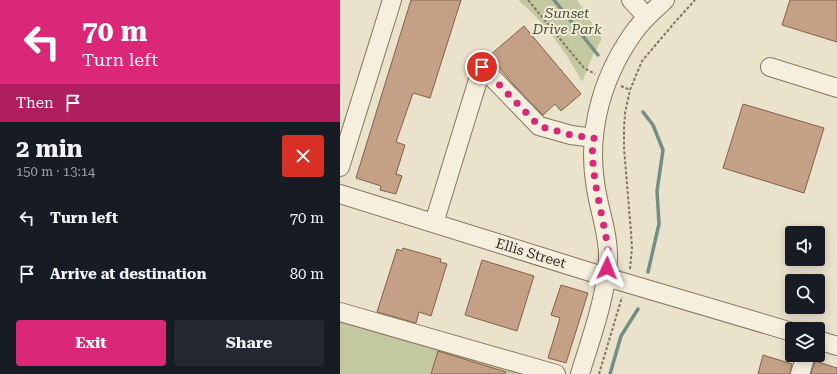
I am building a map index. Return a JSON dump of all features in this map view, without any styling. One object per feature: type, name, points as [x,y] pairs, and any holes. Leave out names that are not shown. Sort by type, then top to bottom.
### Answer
[{"type":"street","points":[[340,168],[392,0]]},
{"type":"street","points":[[631,0],[647,17]]},
{"type":"street","points":[[580,374],[603,297],[608,260],[608,247],[595,182],[592,154],[599,105],[614,66],[623,49],[647,17],[665,0]]},
{"type":"street","points":[[434,223],[482,67],[539,126],[571,135],[594,138]]},
{"type":"street","points":[[770,67],[837,88]]},
{"type":"street","name":"Ellis Street","points":[[340,194],[606,277],[785,330]]},
{"type":"street","points":[[340,312],[556,374]]},
{"type":"street","points":[[825,342],[837,346]]},
{"type":"street","points":[[800,374],[804,362]]},
{"type":"path","points":[[528,0],[584,68],[595,74]]},
{"type":"path","points":[[631,268],[632,248],[624,148],[625,113],[630,90],[642,61],[695,0]]},
{"type":"path","points":[[599,374],[621,300]]},
{"type":"green space","name":"Sunset Drive Park","points":[[518,0],[577,0],[602,39],[594,53],[582,82],[562,48],[537,18]]},
{"type":"green space","points":[[340,314],[535,374],[340,374]]},
{"type":"building","points":[[411,0],[461,0],[430,98],[413,93],[396,142],[405,145],[396,174],[402,176],[396,194],[380,190],[381,186],[356,178]]},
{"type":"building","points":[[790,0],[837,0],[837,42],[782,25]]},
{"type":"building","points":[[524,26],[581,94],[561,111],[555,104],[543,115],[489,56]]},
{"type":"building","points":[[743,104],[824,128],[804,193],[723,168]]},
{"type":"building","points":[[403,248],[441,259],[440,262],[447,264],[431,316],[419,312],[416,323],[377,312],[397,249],[402,251]]},
{"type":"building","points":[[482,260],[534,276],[517,331],[465,315]]},
{"type":"building","points":[[561,285],[588,293],[566,363],[548,358],[560,318],[551,315]]},
{"type":"building","points":[[438,351],[506,372],[505,374],[431,374]]},
{"type":"building","points":[[763,355],[792,364],[790,374],[758,374]]},
{"type":"building","points":[[815,362],[837,368],[837,374],[811,374]]},
{"type":"waterway","points":[[554,0],[598,55]]},
{"type":"waterway","points":[[643,112],[653,125],[663,150],[657,191],[659,224],[648,272]]},
{"type":"waterway","points":[[610,374],[621,336],[638,309]]},
{"type":"route","points":[[482,67],[539,126],[571,135],[594,138],[592,154],[595,182],[608,247],[607,268]]}]
